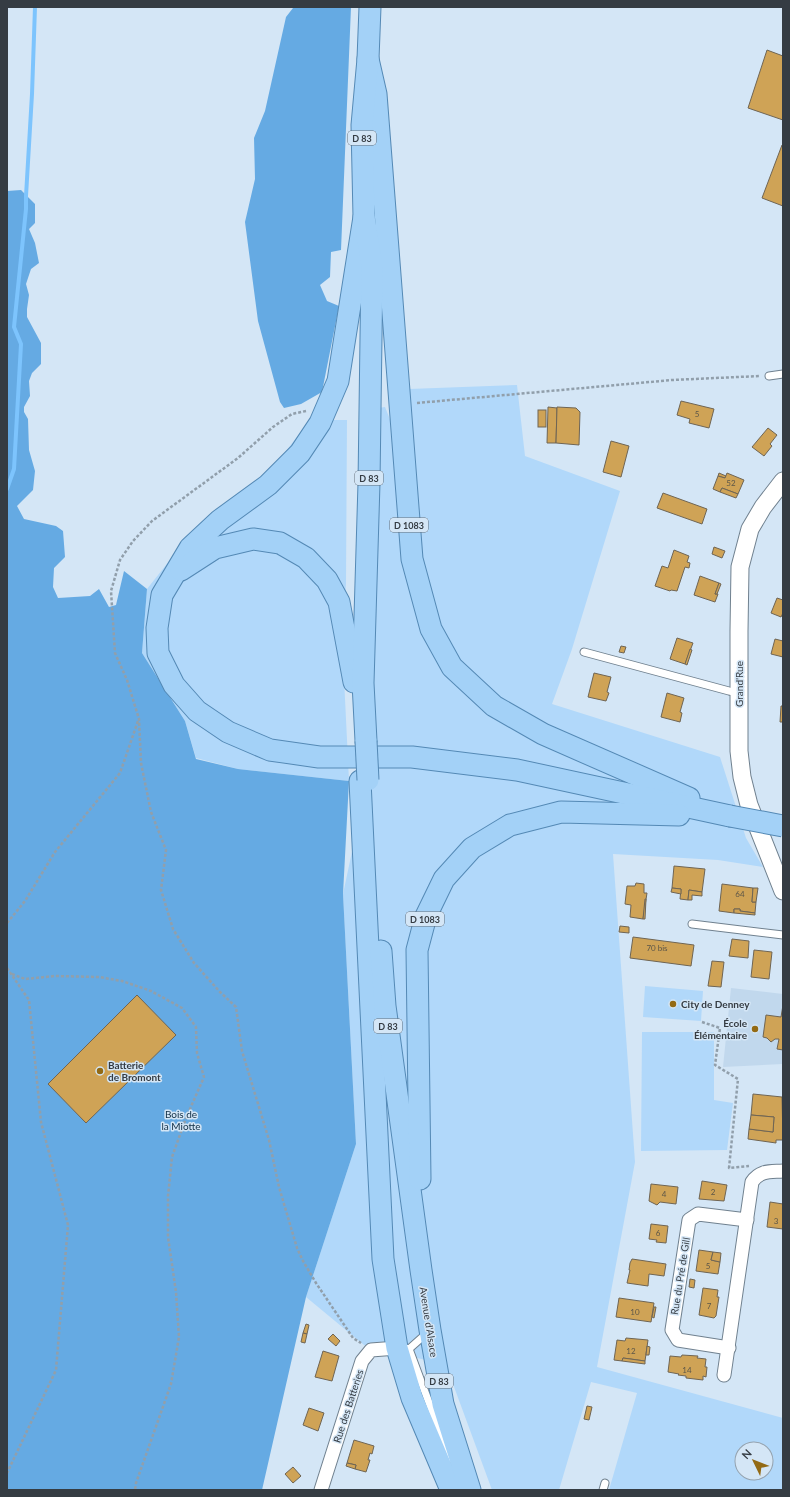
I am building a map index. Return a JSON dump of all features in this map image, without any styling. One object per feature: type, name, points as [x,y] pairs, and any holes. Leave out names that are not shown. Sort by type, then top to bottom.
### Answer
[{"type":"main road","name":"D 83","points":[[370,7],[368,59],[362,125],[364,217],[372,265],[369,484],[362,742],[383,1259],[403,1348],[412,1398],[450,1490]]},
{"type":"main road","name":"D 1083","points":[[368,59],[376,94],[412,559],[431,629],[452,667],[494,706],[543,734],[730,816]]},
{"type":"main road","name":"D 83","points":[[362,742],[354,682],[357,261],[364,217]]},
{"type":"main road","name":"D 1083","points":[[357,261],[338,381],[320,424],[300,453],[268,485],[220,520],[190,548],[162,595],[156,628],[158,653],[174,685],[197,711],[228,732],[270,750],[319,757],[412,757],[516,770],[783,826]]},
{"type":"main road","name":"D 1083","points":[[174,575],[215,548],[253,539],[280,543],[306,558],[327,580],[339,602],[354,682]]},
{"type":"main road","name":"D 83","points":[[364,780],[385,1006],[421,1270]]},
{"type":"main road","name":"D 1083","points":[[421,1270],[417,950],[426,916],[444,879],[472,848],[510,825],[561,812],[730,816]]},
{"type":"main road","name":"Avenue d'Alsace","points":[[421,1270],[443,1404],[470,1490]]},
{"type":"street","name":"Grand'Rue","points":[[783,481],[763,507],[750,529],[740,567],[739,751],[742,777],[750,805],[783,891]]},
{"type":"street","points":[[724,1375],[752,1182],[756,1176],[761,1173],[783,1171]]},
{"type":"street","name":"Rue du Pré de Gill","points":[[729,1348],[678,1340],[672,1330],[689,1220],[698,1214],[747,1220]]},
{"type":"street","points":[[371,1350],[403,1348]]},
{"type":"street","name":"Rue des Batteries","points":[[321,1490],[362,1360],[371,1350]]},
{"type":"lane","points":[[769,376],[783,374]]},
{"type":"lane","points":[[584,652],[740,693]]},
{"type":"lane","points":[[692,924],[783,935]]},
{"type":"lane","points":[[430,1330],[403,1348],[453,1468]]},
{"type":"path","points":[[417,403],[672,380],[769,376]]},
{"type":"path","points":[[306,410],[292,414],[273,427],[238,458],[152,521],[132,541],[120,560],[111,591],[115,653],[127,680],[139,718],[142,763],[150,805],[166,850],[161,890],[173,929],[194,963],[220,992],[236,1006],[242,1051],[269,1140],[279,1187],[297,1248],[316,1283],[353,1338],[371,1350]]},
{"type":"path","points":[[7,923],[25,901],[55,852],[120,773],[139,718]]},
{"type":"path","points":[[7,968],[29,1000],[41,1122],[68,1225],[56,1370],[7,1473]]},
{"type":"path","points":[[12,974],[25,979],[55,976],[79,976],[99,977],[122,981],[151,991],[182,1008],[196,1027],[197,1053],[204,1077],[186,1118],[172,1157],[168,1196],[168,1237],[176,1292],[179,1337],[171,1384],[136,1483],[135,1490]]},
{"type":"path","points":[[702,1022],[720,1028],[715,1065],[738,1079],[729,1168],[749,1166],[756,1176]]},
{"type":"shaded area","points":[[517,385],[525,456],[620,491],[572,649],[552,704],[720,757],[746,838],[763,867],[718,860],[613,854],[635,1162],[597,1367],[783,1418],[783,1490],[609,1490],[637,1393],[591,1382],[559,1490],[492,1490],[446,1365],[364,1345],[306,1297],[356,1144],[343,894],[374,748],[371,699],[378,408],[385,407],[395,432],[409,389]]},
{"type":"shaded area","points":[[333,420],[347,420],[346,584],[341,646],[349,781],[238,769],[196,758],[185,721],[142,653],[147,589],[181,546],[266,477],[303,429]]},
{"type":"shaded area","name":"City de Denney","points":[[645,986],[703,991],[701,1021],[643,1017]]},
{"type":"shaded area","name":"École Élémentaire","points":[[731,988],[783,994],[783,1064],[723,1067]]},
{"type":"shaded area","points":[[642,1032],[714,1032],[714,1100],[733,1103],[727,1150],[641,1151]]},
{"type":"green space","points":[[351,7],[341,250],[331,252],[330,277],[320,285],[327,301],[339,306],[322,392],[301,404],[284,408],[280,402],[258,321],[245,222],[255,179],[254,138],[265,111],[286,17],[293,8]]},
{"type":"green space","name":"Bois de la Miotte","points":[[21,190],[35,204],[35,223],[29,229],[35,243],[39,263],[31,269],[26,284],[29,295],[27,317],[41,343],[41,364],[32,373],[29,381],[30,396],[24,407],[24,412],[28,419],[29,450],[35,471],[33,490],[17,506],[24,519],[56,526],[63,531],[65,557],[54,568],[53,587],[58,598],[90,596],[99,589],[109,607],[116,605],[124,571],[147,589],[142,653],[185,721],[196,759],[238,769],[349,781],[343,894],[356,1144],[306,1297],[262,1490],[7,1490],[7,191]]},
{"type":"building","points":[[767,50],[783,56],[783,120],[748,108]]},
{"type":"building","points":[[783,145],[783,206],[762,198]]},
{"type":"building","points":[[681,401],[714,409],[709,428],[689,423],[690,419],[677,415]]},
{"type":"building","points":[[548,407],[557,408],[556,443],[547,443]]},
{"type":"building","points":[[557,407],[576,408],[580,412],[579,445],[556,443]]},
{"type":"building","points":[[538,410],[546,410],[546,427],[538,427]]},
{"type":"building","points":[[768,428],[777,435],[770,444],[772,446],[764,456],[752,447]]},
{"type":"building","points":[[611,441],[629,446],[621,477],[603,472]]},
{"type":"building","points":[[719,473],[726,476],[725,478],[718,476]]},
{"type":"building","points":[[727,473],[744,480],[738,494],[722,488],[720,492],[713,489],[718,476],[725,478]]},
{"type":"building","points":[[722,488],[738,494],[736,498],[720,492]]},
{"type":"building","points":[[663,493],[707,509],[702,524],[657,508]]},
{"type":"building","points":[[714,547],[725,551],[722,558],[712,554]]},
{"type":"building","points":[[674,550],[689,556],[687,562],[690,563],[689,568],[685,567],[677,591],[670,591],[655,586],[662,566],[668,568]]},
{"type":"building","points":[[700,576],[719,583],[715,594],[718,594],[715,602],[694,595]]},
{"type":"building","points":[[719,583],[721,584],[717,594],[715,594]]},
{"type":"building","points":[[777,598],[783,600],[783,613],[781,617],[771,613]]},
{"type":"building","points":[[677,638],[693,643],[685,664],[670,659]]},
{"type":"building","points":[[775,639],[783,641],[783,657],[771,654]]},
{"type":"building","points":[[621,646],[626,647],[624,653],[619,652]]},
{"type":"building","points":[[690,649],[692,650],[687,665],[685,664]]},
{"type":"building","points":[[594,673],[611,677],[607,692],[609,693],[606,701],[588,697]]},
{"type":"building","points":[[667,693],[684,698],[680,712],[682,713],[680,722],[661,717]]},
{"type":"building","points":[[781,706],[783,706],[783,722],[780,722]]},
{"type":"building","points":[[674,866],[705,869],[702,892],[689,890],[688,900],[680,899],[681,889],[672,888]]},
{"type":"building","points":[[636,883],[644,884],[644,893],[647,893],[643,919],[630,917],[631,905],[625,904],[627,886],[635,886]]},
{"type":"building","points":[[722,884],[753,888],[752,902],[756,902],[755,913],[740,911],[740,909],[734,909],[734,913],[719,911]]},
{"type":"building","points":[[672,888],[681,889],[681,894],[671,892]]},
{"type":"building","points":[[753,888],[758,888],[756,902],[752,902]]},
{"type":"building","points":[[689,890],[702,892],[702,896],[692,895],[692,900],[688,900]]},
{"type":"building","points":[[645,899],[645,919],[643,919]]},
{"type":"building","points":[[734,909],[755,913],[755,915],[734,913]]},
{"type":"building","points":[[620,926],[629,927],[629,933],[619,932]]},
{"type":"building","points":[[633,937],[694,945],[691,966],[630,958]]},
{"type":"building","points":[[732,939],[749,941],[748,958],[729,956]]},
{"type":"building","points":[[754,950],[772,952],[769,979],[751,977]]},
{"type":"building","points":[[712,961],[724,962],[721,987],[708,986]]},
{"type":"building","name":"Batterie de Bromont","points":[[137,995],[176,1035],[86,1123],[48,1084]]},
{"type":"building","points":[[783,1005],[783,1050],[777,1049],[779,1039],[775,1039],[771,1042],[767,1038],[763,1037],[766,1015],[781,1017]]},
{"type":"building","points":[[753,1094],[782,1097],[783,1140],[776,1140],[776,1143],[748,1139],[749,1129],[773,1132],[774,1117],[751,1115]]},
{"type":"building","points":[[751,1115],[774,1117],[773,1132],[749,1129]]},
{"type":"building","points":[[702,1181],[727,1185],[724,1201],[699,1199]]},
{"type":"building","points":[[651,1184],[678,1187],[676,1204],[660,1202],[657,1205],[649,1201]]},
{"type":"building","points":[[770,1202],[783,1204],[783,1229],[767,1227]]},
{"type":"building","points":[[651,1224],[668,1226],[666,1243],[656,1242],[657,1240],[649,1239]]},
{"type":"building","points":[[699,1250],[713,1252],[711,1260],[720,1262],[718,1274],[696,1271]]},
{"type":"building","points":[[713,1252],[721,1253],[720,1262],[711,1260]]},
{"type":"building","points":[[632,1259],[666,1264],[664,1276],[649,1274],[648,1286],[627,1283]]},
{"type":"building","points":[[690,1279],[695,1280],[694,1288],[689,1287]]},
{"type":"building","points":[[703,1288],[718,1290],[717,1297],[719,1297],[716,1316],[714,1318],[699,1315]]},
{"type":"building","points":[[619,1298],[654,1303],[651,1322],[616,1317]]},
{"type":"building","points":[[654,1307],[656,1307],[654,1318],[652,1317]]},
{"type":"building","points":[[306,1324],[309,1325],[307,1334],[303,1333]]},
{"type":"building","points":[[303,1333],[307,1334],[305,1343],[301,1342]]},
{"type":"building","points":[[333,1334],[340,1341],[336,1346],[328,1339]]},
{"type":"building","points":[[626,1338],[648,1340],[645,1361],[623,1358],[622,1361],[614,1360],[617,1340],[625,1341]]},
{"type":"building","points":[[647,1346],[650,1347],[649,1355],[646,1355]]},
{"type":"building","points":[[323,1351],[339,1356],[332,1381],[315,1377]]},
{"type":"building","points":[[682,1355],[698,1356],[697,1358],[706,1359],[706,1377],[703,1376],[703,1380],[686,1378],[686,1376],[668,1372],[670,1356],[681,1357]]},
{"type":"building","points":[[623,1358],[645,1361],[645,1364],[622,1361]]},
{"type":"building","points":[[587,1406],[592,1407],[589,1420],[584,1419]]},
{"type":"building","points":[[309,1408],[324,1413],[318,1431],[303,1425]]},
{"type":"building","points":[[354,1440],[374,1446],[372,1454],[370,1453],[368,1460],[370,1460],[366,1472],[355,1469],[356,1465],[347,1463]]},
{"type":"building","points":[[347,1463],[356,1465],[355,1469],[346,1466]]},
{"type":"building","points":[[293,1467],[301,1476],[293,1483],[285,1474]]},
{"type":"waterway","points":[[7,489],[14,469],[21,344],[14,327],[26,209],[35,7]]},
{"type":"place","name":"City de Denney","points":[[673,1004]]},
{"type":"place","name":"École Élémentaire","points":[[755,1029]]},
{"type":"place","name":"Batterie de Bromont","points":[[100,1071]]}]
